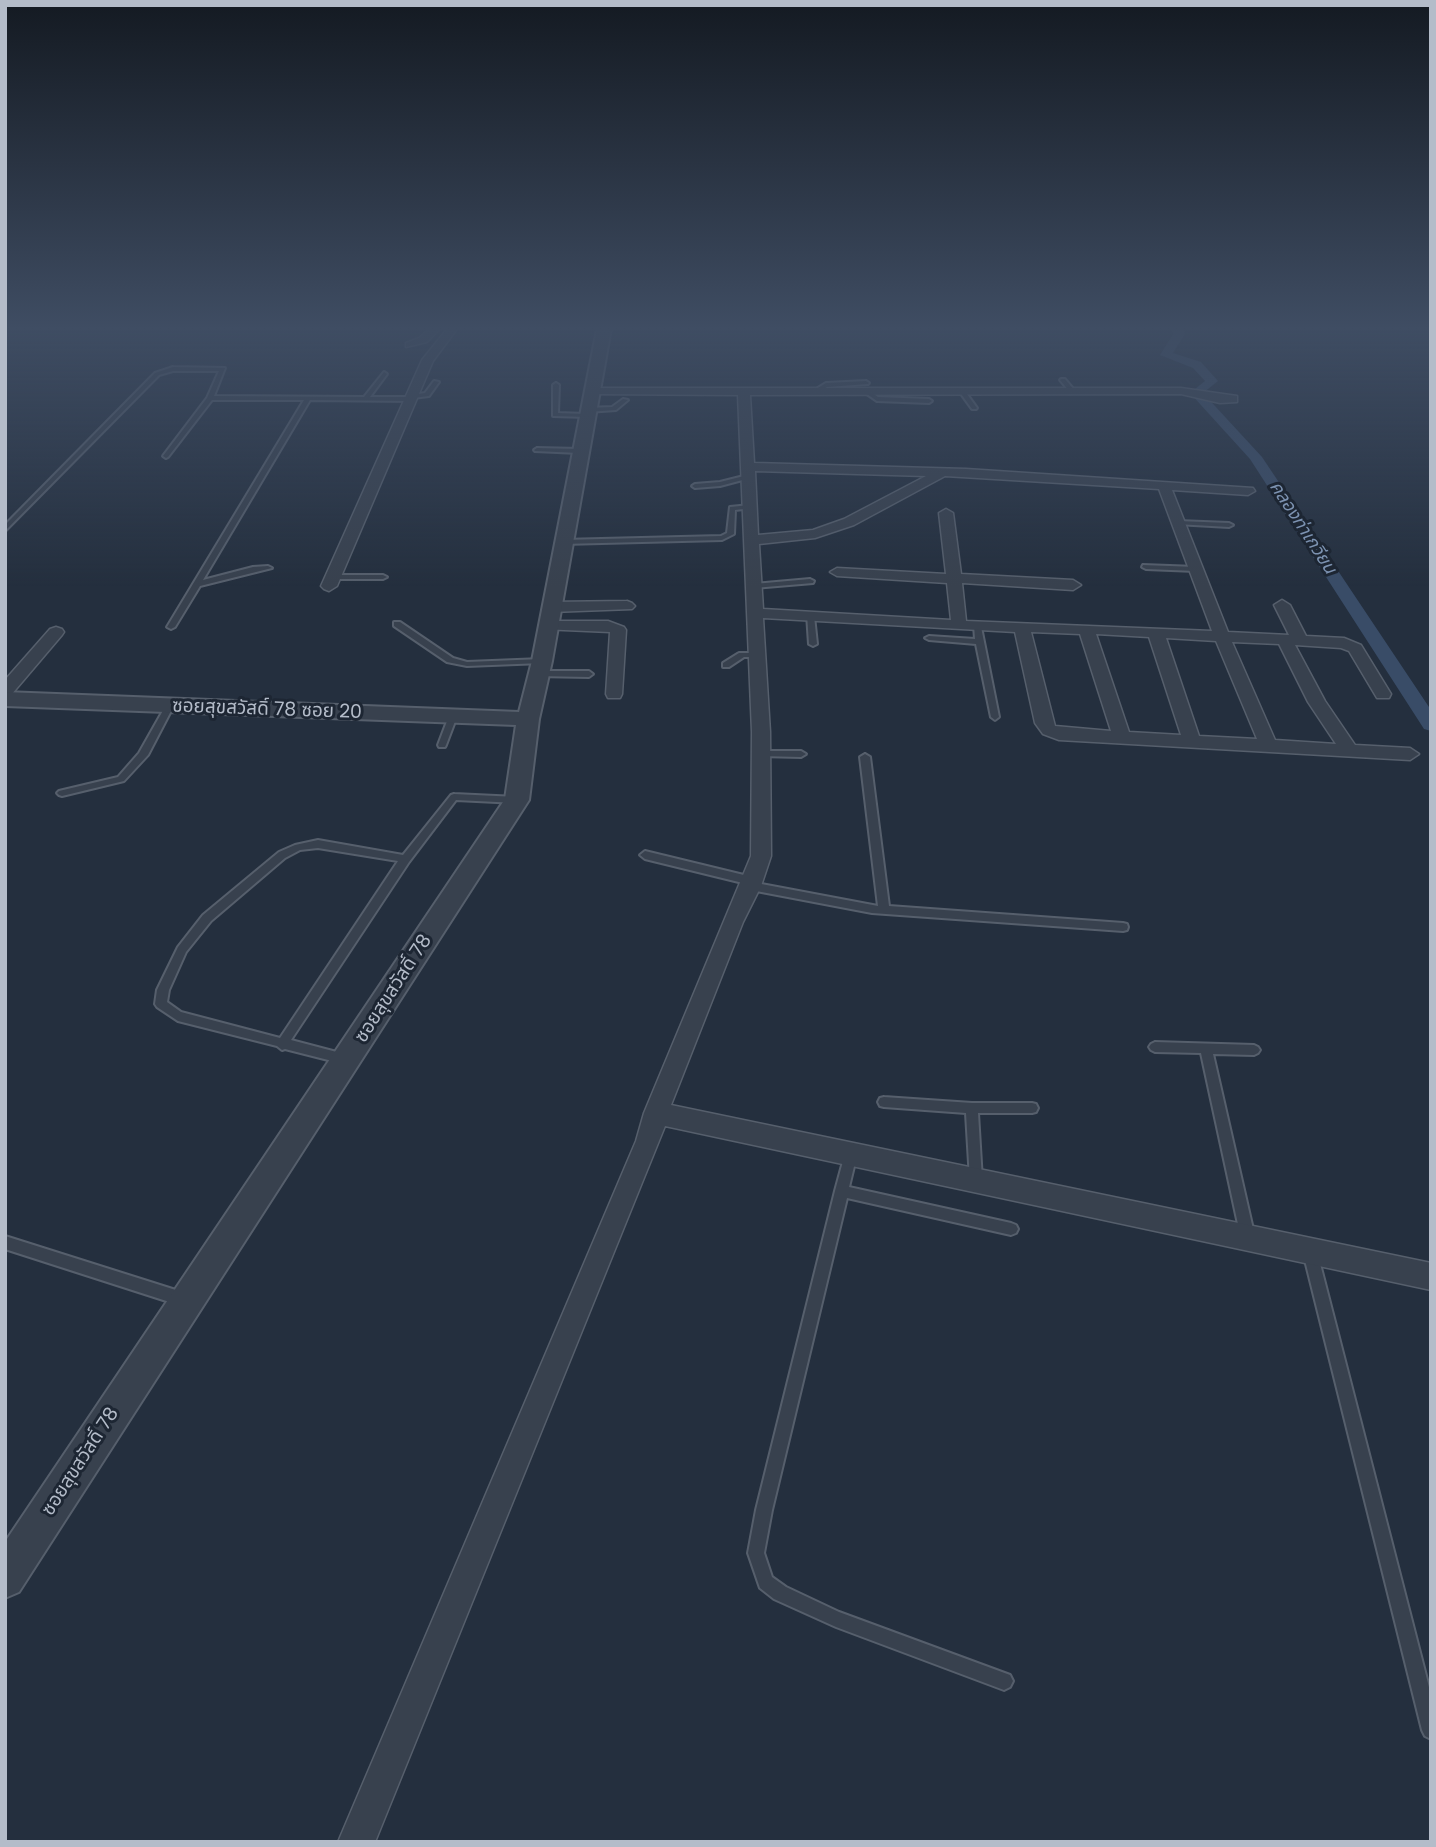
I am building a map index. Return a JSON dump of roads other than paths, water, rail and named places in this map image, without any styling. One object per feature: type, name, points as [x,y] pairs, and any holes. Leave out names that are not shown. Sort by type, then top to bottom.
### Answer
[{"type":"street","points":[[331,581],[404,415]]},
{"type":"street","name":"ซอยสุขสวัสดิ์ 78","points":[[5,1578],[517,800],[528,719],[540,668],[586,415]]},
{"type":"street","points":[[356,1842],[648,1141],[656,1113],[751,883],[763,838],[762,754],[745,415]]},
{"type":"street","points":[[747,472],[943,472],[1248,491]]},
{"type":"street","points":[[751,540],[815,534],[849,523],[943,472]]},
{"type":"street","points":[[1164,486],[1221,635],[1269,747]]},
{"type":"street","points":[[946,513],[959,625]]},
{"type":"street","points":[[837,572],[1073,585]]},
{"type":"street","points":[[1282,605],[1292,639],[1317,702],[1350,751]]},
{"type":"street","points":[[551,607],[627,606]]},
{"type":"street","points":[[755,613],[959,625],[978,634],[1022,627],[1221,635],[1350,644],[1383,694]]},
{"type":"street","points":[[547,625],[608,626],[618,630],[614,694]]},
{"type":"street","points":[[1022,627],[1044,723],[1049,730],[1059,734],[1410,754]]},
{"type":"street","points":[[1086,629],[1122,737]]},
{"type":"street","points":[[5,691],[56,632]]},
{"type":"street","points":[[1156,633],[1191,740]]},
{"type":"street","name":"ซอยสุขสวัสดิ์ 78 ซอย 20","points":[[5,699],[528,719]]},
{"type":"street","points":[[656,1113],[1431,1277]]},
{"type":"lane","points":[[5,529],[117,415]]},
{"type":"lane","points":[[166,456],[197,415]]},
{"type":"lane","points":[[171,627],[298,415]]},
{"type":"lane","points":[[537,450],[579,451]]},
{"type":"lane","points":[[695,486],[720,484],[747,472]]},
{"type":"lane","points":[[562,542],[722,538],[730,534],[730,510],[750,507]]},
{"type":"lane","points":[[1178,523],[1229,525]]},
{"type":"lane","points":[[1146,567],[1196,569]]},
{"type":"lane","points":[[197,584],[253,569],[268,568]]},
{"type":"lane","points":[[331,581],[383,577]]},
{"type":"lane","points":[[754,586],[810,581]]},
{"type":"lane","points":[[810,616],[813,644]]},
{"type":"lane","points":[[397,624],[450,660],[467,664],[589,674]]},
{"type":"lane","points":[[929,638],[978,634],[995,716]]},
{"type":"lane","points":[[726,665],[742,655],[757,655]]},
{"type":"lane","points":[[62,793],[121,779],[143,755],[169,707]]},
{"type":"lane","points":[[442,745],[453,716]]},
{"type":"lane","points":[[762,754],[801,754]]},
{"type":"lane","points":[[865,757],[884,910]]},
{"type":"lane","points":[[282,1045],[405,859],[454,797],[517,800]]},
{"type":"lane","points":[[347,1060],[178,1016],[162,1004],[163,990],[182,950],[207,918],[282,855],[298,847],[318,844],[405,859]]},
{"type":"lane","points":[[645,855],[821,901],[884,910],[1123,927]]},
{"type":"lane","points":[[1156,1048],[1254,1050]]},
{"type":"lane","points":[[1206,1049],[1248,1238]]},
{"type":"lane","points":[[884,1102],[972,1108],[1032,1108]]},
{"type":"lane","points":[[972,1108],[975,1180]]},
{"type":"lane","points":[[851,1154],[756,1553],[766,1582],[780,1593],[836,1619],[1004,1681]]},
{"type":"lane","points":[[841,1191],[1011,1229]]},
{"type":"lane","points":[[5,1242],[188,1301]]},
{"type":"lane","points":[[1310,1252],[1431,1730]]},
{"type":"waterway","name":"คลองท่าเกวียน","points":[[1216,415],[1255,457],[1431,725]]}]
